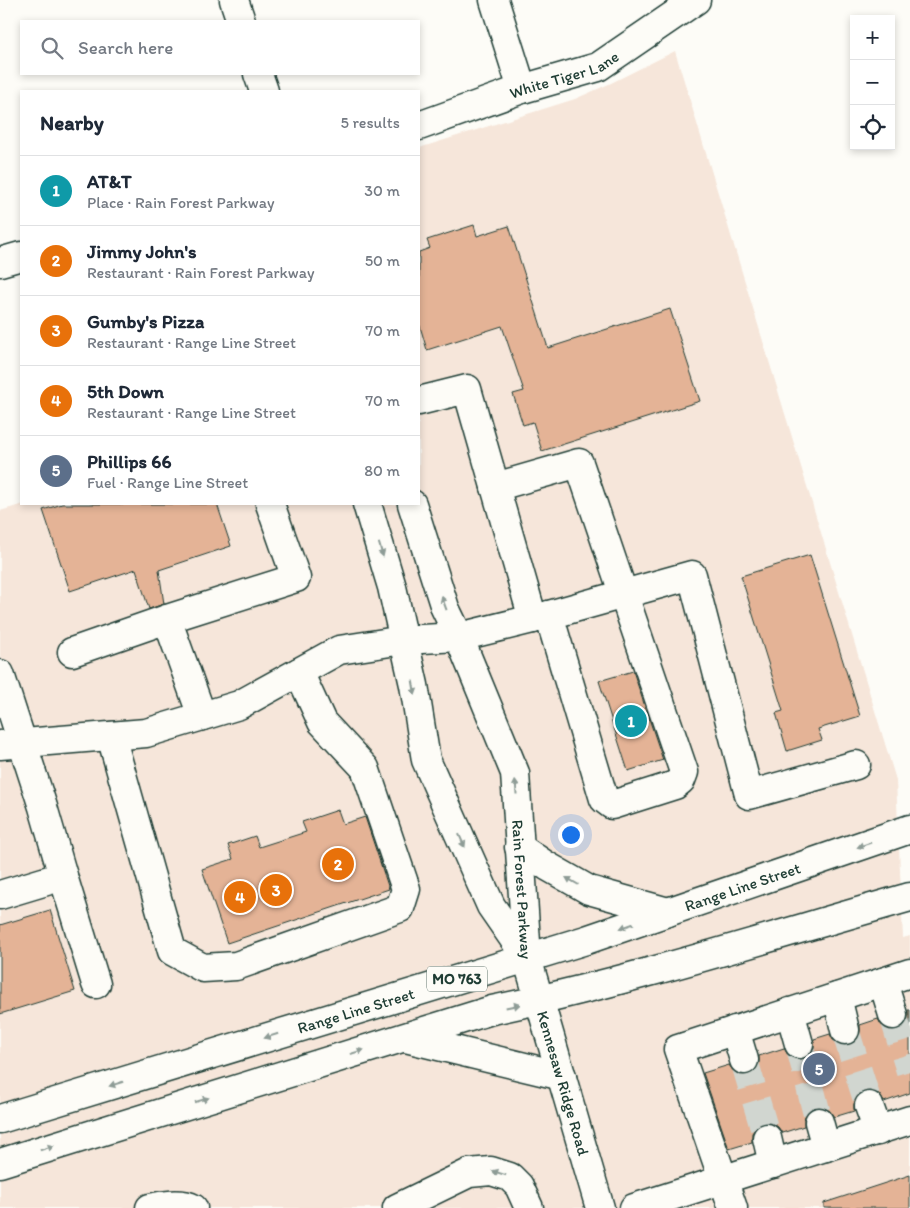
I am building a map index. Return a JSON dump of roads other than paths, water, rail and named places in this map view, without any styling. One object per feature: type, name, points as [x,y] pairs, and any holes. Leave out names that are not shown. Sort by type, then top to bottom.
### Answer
[{"type":"main road","points":[[234,0],[241,20]]},
{"type":"main road","points":[[494,0],[522,89]]},
{"type":"main road","name":"White Tiger Lane","points":[[420,126],[522,89],[598,67],[696,0]]},
{"type":"main road","points":[[258,75],[264,90]]},
{"type":"main road","points":[[0,262],[20,256]]},
{"type":"main road","points":[[420,400],[467,389],[495,486],[604,799],[612,805],[675,785],[681,780],[684,772],[579,463],[495,486]]},
{"type":"main road","points":[[72,652],[167,619],[296,578],[270,505]]},
{"type":"main road","name":"Rain Forest Parkway","points":[[367,505],[392,587],[414,685],[426,760],[491,906],[527,958]]},
{"type":"main road","name":"Rain Forest Parkway","points":[[412,505],[445,608],[459,636],[515,774],[527,958]]},
{"type":"main road","points":[[12,744],[146,733],[239,705],[340,650],[403,640],[459,636],[541,617],[692,575],[749,795],[856,765]]},
{"type":"main road","points":[[167,619],[202,716]]},
{"type":"main road","points":[[111,736],[172,951],[203,968],[236,966],[400,908],[406,889],[365,768],[322,722],[299,672]]},
{"type":"main road","points":[[0,674],[12,744],[63,876],[96,984]]},
{"type":"main road","name":"Range Line Street","points":[[0,1119],[586,940],[910,829]]},
{"type":"main road","points":[[520,847],[547,866],[589,890],[668,912]]},
{"type":"main road","points":[[0,895],[63,876]]},
{"type":"main road","name":"MO 763","points":[[0,1162],[492,1010],[540,1000],[910,897]]},
{"type":"main road","name":"Kennesaw Ridge Road","points":[[527,958],[600,1208]]},
{"type":"main road","points":[[733,1208],[678,1049],[910,973]]},
{"type":"main road","points":[[883,982],[893,1015]]},
{"type":"main road","points":[[837,997],[845,1030]]},
{"type":"main road","points":[[790,1012],[799,1044]]},
{"type":"main road","points":[[735,1030],[744,1060]]},
{"type":"main road","points":[[403,1038],[562,1076]]},
{"type":"main road","points":[[634,1208],[773,1164],[823,1134],[873,1119],[910,1120]]},
{"type":"main road","points":[[767,1138],[773,1164]]},
{"type":"main road","points":[[397,1208],[468,1174],[491,1171],[510,1177],[520,1186],[529,1208]]},
{"type":"main road","points":[[150,1208],[188,1205],[193,1208]]},
{"type":"tunnel","points":[[893,1015],[910,1071]]},
{"type":"tunnel","points":[[845,1030],[869,1106]]},
{"type":"tunnel","points":[[799,1044],[819,1122]]},
{"type":"tunnel","points":[[744,1060],[767,1138]]},
{"type":"place","name":"AT&T","points":[[631,721]]},
{"type":"place","name":"Jimmy John's","points":[[338,864]]},
{"type":"place","name":"Gumby's Pizza","points":[[276,890]]},
{"type":"place","name":"5th Down","points":[[240,897]]},
{"type":"place","name":"Phillips 66","points":[[819,1069]]}]
